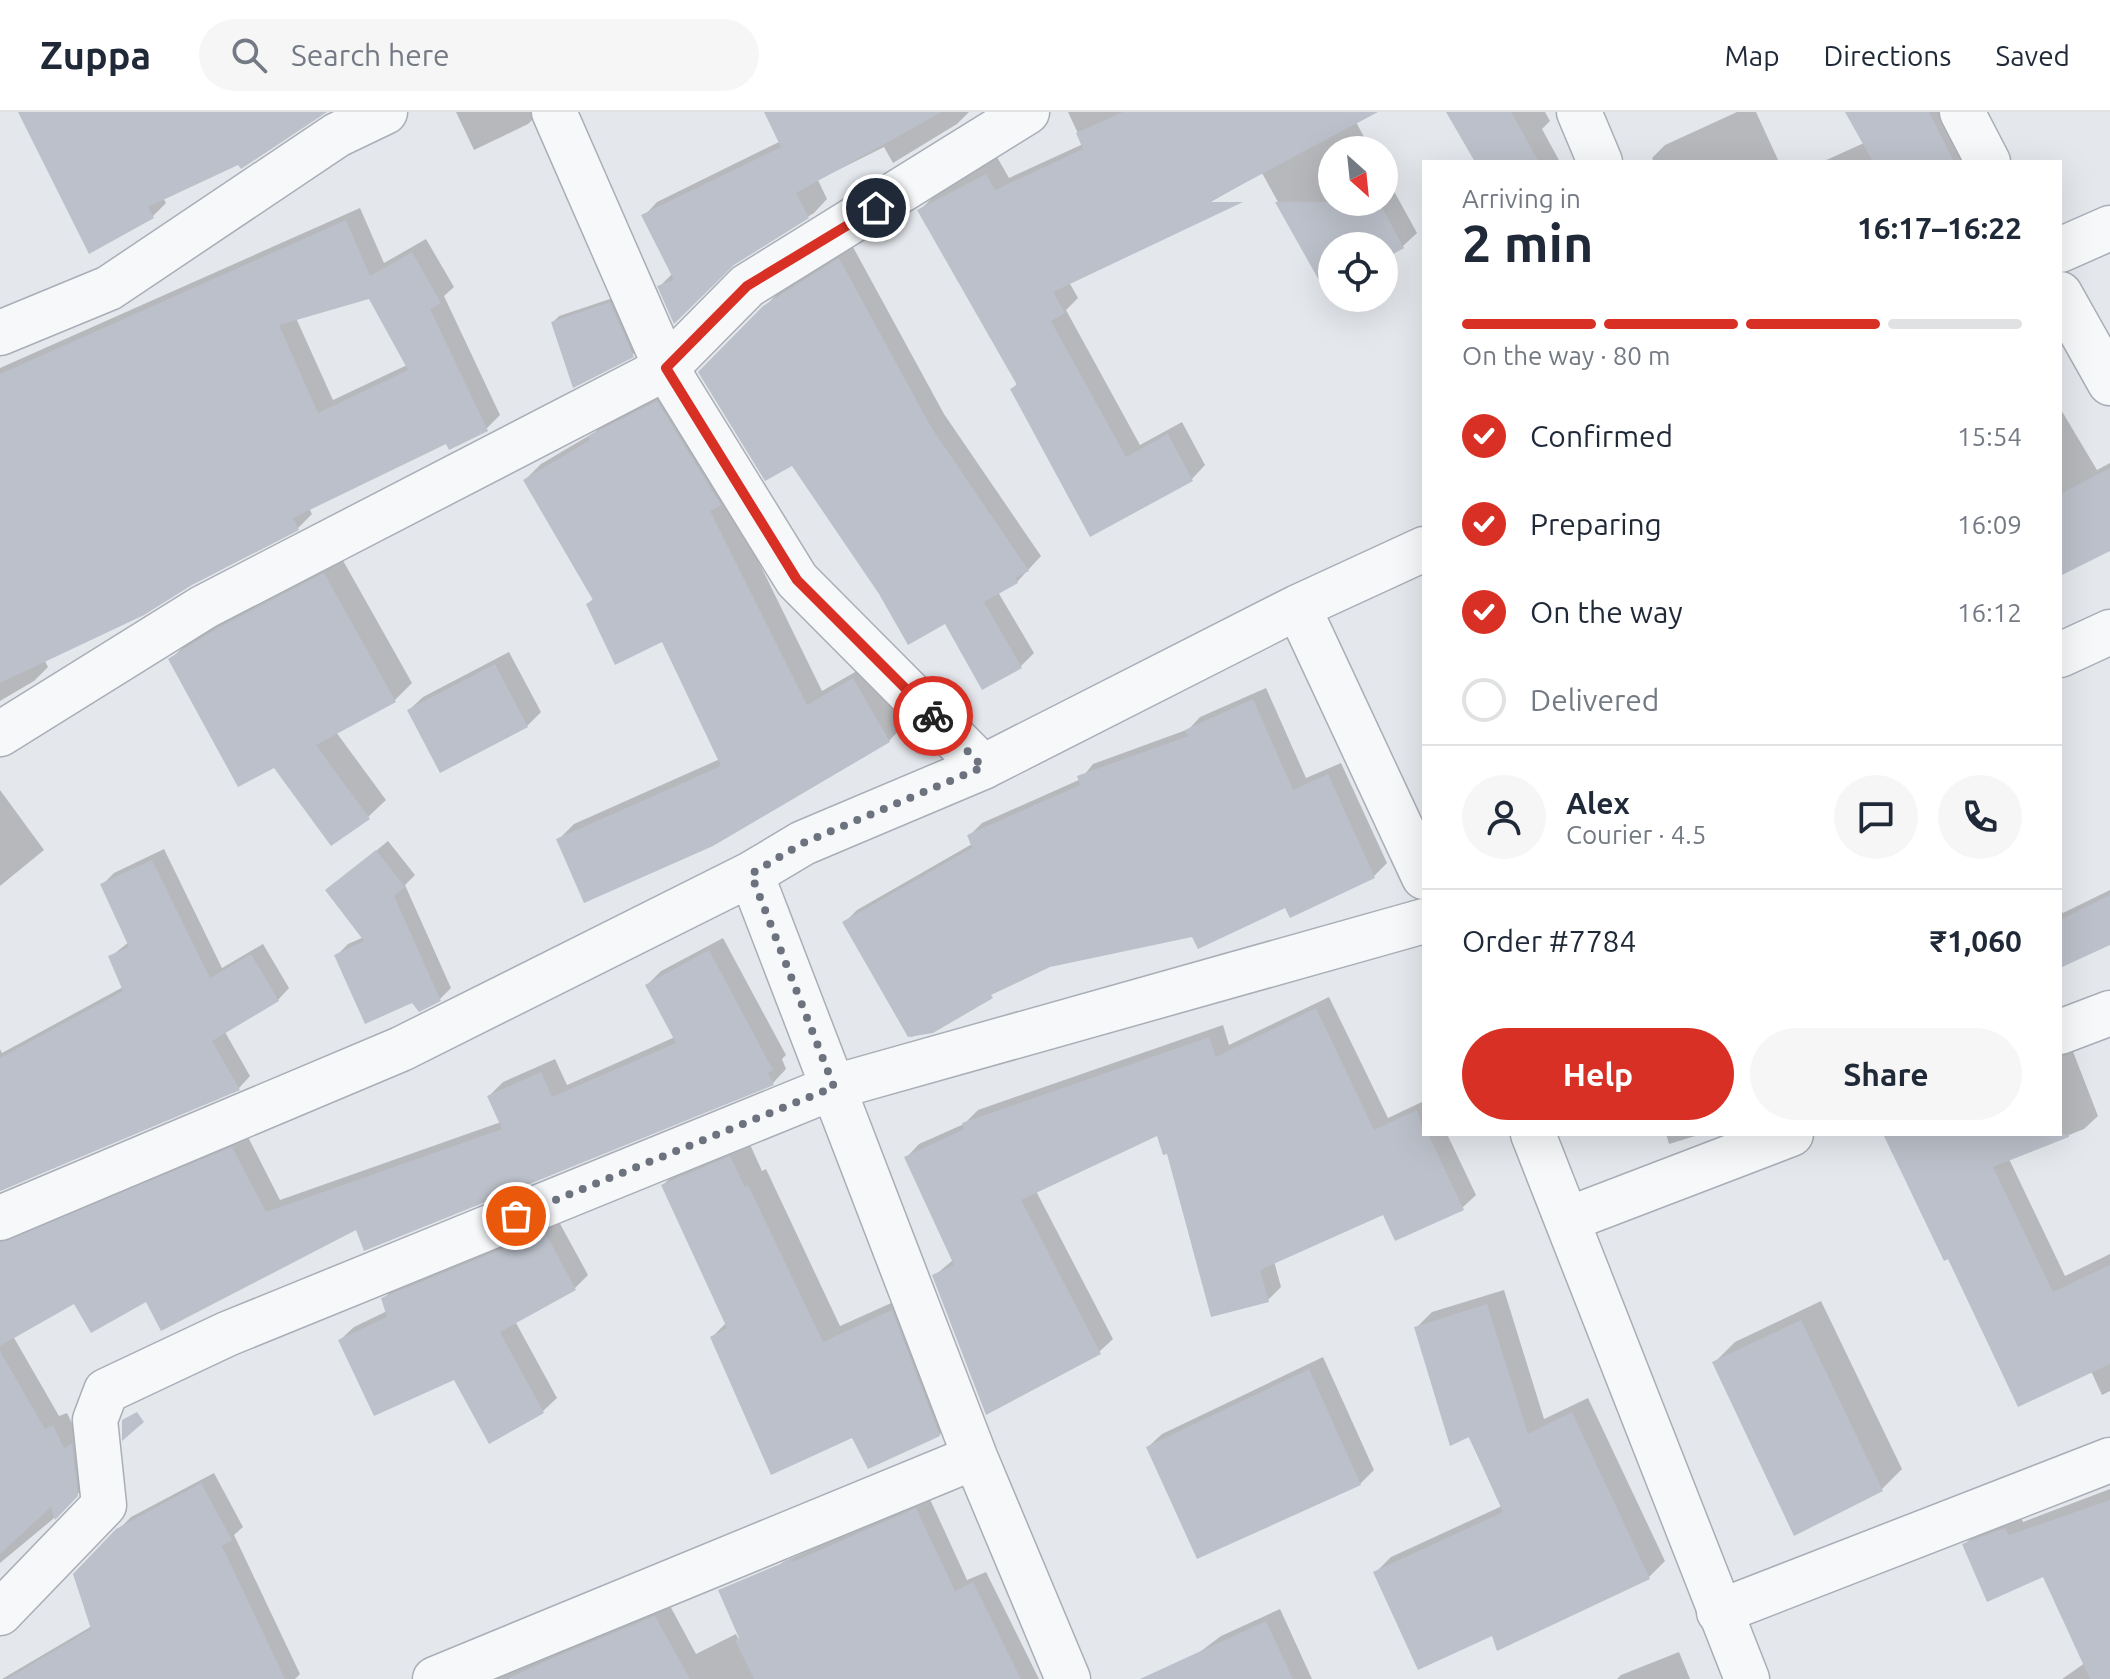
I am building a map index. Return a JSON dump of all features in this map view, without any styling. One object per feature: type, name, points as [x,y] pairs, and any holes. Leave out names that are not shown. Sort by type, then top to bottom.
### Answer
[{"type":"street","points":[[0,333],[109,288],[337,135],[385,112]]},
{"type":"street","points":[[554,112],[666,368],[797,580],[983,767]]},
{"type":"street","points":[[0,734],[204,607],[666,368],[747,286],[1027,112]]},
{"type":"street","points":[[1579,112],[1599,160]]},
{"type":"street","points":[[1962,112],[1987,160]]},
{"type":"street","points":[[2062,249],[2110,228]]},
{"type":"street","points":[[2062,298],[2110,383]]},
{"type":"street","points":[[0,1218],[401,1049],[751,874],[803,843],[983,767],[1298,607],[1422,550]]},
{"type":"street","points":[[1298,607],[1422,873]]},
{"type":"street","points":[[2062,654],[2110,632]]},
{"type":"street","points":[[751,874],[975,1457],[1068,1679]]},
{"type":"street","points":[[0,1613],[104,1505],[95,1420],[106,1391],[227,1334],[834,1087],[1422,922]]},
{"type":"street","points":[[2062,1031],[2110,1013]]},
{"type":"street","points":[[1534,1136],[1747,1679]]},
{"type":"street","points":[[1569,1219],[1786,1136]]},
{"type":"street","points":[[435,1679],[975,1457]]},
{"type":"street","points":[[1719,1612],[2110,1460]]},
{"type":"building","points":[[18,112],[327,112],[241,169],[238,165],[148,207],[154,218],[89,254]]},
{"type":"building","points":[[764,112],[942,112],[796,193],[809,218],[734,265],[674,324],[657,286],[674,280],[641,215],[781,147]]},
{"type":"building","points":[[1123,112],[1378,112],[1333,136],[1318,136],[1318,144],[1209,202],[1243,202],[1053,292],[1065,313],[1051,321],[1126,457],[1168,434],[1193,481],[1090,537],[1010,389],[1017,385],[917,210],[986,174],[995,190],[1083,149],[1076,133]]},
{"type":"building","points":[[1446,112],[1511,112],[1538,160],[1474,160]]},
{"type":"building","points":[[1845,112],[1929,112],[1953,160],[1872,160]]},
{"type":"building","points":[[1275,202],[1318,202],[1318,216],[1387,216],[1395,232],[1318,232],[1318,279]]},
{"type":"building","points":[[346,220],[370,276],[412,252],[441,303],[430,309],[488,431],[449,450],[446,444],[293,518],[299,530],[192,585],[144,615],[0,683],[0,374]],"holes":[[[369,299],[408,370],[318,413],[279,325]]]},
{"type":"building","points":[[1398,237],[1404,248],[1398,251]]},
{"type":"building","points":[[839,258],[931,427],[1029,571],[1015,578],[1018,583],[984,602],[1022,668],[982,690],[945,624],[908,645],[879,594],[792,466],[765,481],[698,372],[763,306]]},
{"type":"building","points":[[610,302],[634,357],[573,388],[551,322]]},
{"type":"building","points":[[657,401],[721,505],[710,511],[807,705],[853,678],[890,742],[713,846],[584,903],[556,839],[721,766],[662,642],[615,665],[586,604],[593,600],[523,480],[590,440],[588,436]]},
{"type":"building","points":[[2110,468],[2110,551],[2062,575],[2062,493]]},
{"type":"building","points":[[324,573],[396,702],[316,745],[370,819],[331,846],[274,768],[238,787],[168,659],[216,629]]},
{"type":"building","points":[[495,664],[528,727],[440,773],[407,710]]},
{"type":"building","points":[[1253,699],[1293,790],[1328,774],[1375,878],[1290,918],[1285,908],[1198,949],[1192,937],[1050,967],[991,995],[993,998],[933,1033],[908,1037],[842,922],[972,848],[967,835],[1080,785],[1077,776],[1188,736],[1185,730]]},
{"type":"building","points":[[376,850],[405,887],[394,896],[441,1001],[419,1012],[412,1003],[365,1024],[334,955],[364,941],[325,890]]},
{"type":"building","points":[[152,860],[210,978],[251,954],[279,1001],[212,1041],[240,1090],[0,1191],[0,1058],[123,991],[108,956],[129,947],[100,884]]},
{"type":"building","points":[[2110,895],[2110,945],[2062,967],[2062,919]]},
{"type":"building","points":[[709,950],[773,1070],[768,1073],[774,1085],[364,1251],[356,1230],[161,1331],[146,1302],[91,1333],[74,1304],[0,1346],[0,1242],[232,1147],[266,1212],[502,1129],[487,1096],[541,1072],[552,1097],[676,1043],[645,985]]},
{"type":"building","points":[[1316,1008],[1374,1130],[1417,1110],[1422,1136],[1429,1136],[1464,1210],[1395,1241],[1383,1215],[1260,1270],[1269,1302],[1211,1317],[1167,1154],[1163,1155],[1157,1136],[1021,1200],[1101,1354],[986,1415],[932,1275],[954,1265],[904,1157],[964,1129],[962,1123],[1209,1037],[1216,1057]]},
{"type":"building","points":[[2069,1134],[2069,1137],[1993,1167],[2053,1292],[2110,1265],[2110,1364],[2018,1407],[1948,1259],[1944,1261],[1884,1136]]},
{"type":"building","points":[[730,1156],[745,1187],[748,1185],[823,1342],[892,1310],[940,1436],[868,1469],[852,1438],[771,1475],[710,1337],[727,1328],[661,1185]]},
{"type":"building","points":[[545,1232],[576,1290],[500,1332],[544,1413],[489,1444],[454,1380],[374,1416],[338,1340],[387,1317],[381,1298]]},
{"type":"building","points":[[1487,1304],[1528,1434],[1572,1412],[1650,1579],[1497,1651],[1492,1636],[1418,1670],[1373,1572],[1503,1512],[1469,1437],[1450,1446],[1414,1327]]},
{"type":"building","points":[[1801,1320],[1883,1491],[1794,1536],[1712,1362]]},
{"type":"building","points":[[0,1351],[45,1429],[53,1425],[64,1448],[72,1444],[78,1496],[55,1520],[51,1507],[0,1554]]},
{"type":"building","points":[[1309,1369],[1361,1485],[1197,1559],[1146,1447]]},
{"type":"building","points":[[137,1412],[144,1422],[122,1441],[122,1420]]},
{"type":"building","points":[[201,1483],[232,1540],[222,1546],[285,1679],[7,1679],[91,1629],[73,1574],[116,1529]]},
{"type":"building","points":[[2110,1500],[2110,1679],[2090,1679],[2043,1577],[1987,1602],[1962,1544],[2005,1528],[2009,1535]]},
{"type":"building","points":[[916,1508],[955,1591],[973,1582],[1021,1679],[754,1679],[735,1640],[739,1638],[718,1590],[792,1559],[793,1562]]},
{"type":"building","points":[[655,1616],[690,1679],[507,1679],[555,1657]]},
{"type":"building","points":[[1266,1621],[1293,1679],[1140,1679]]},
{"type":"way so far","points":[[516,1216],[834,1087],[751,874],[803,843],[983,767],[933,716]]},
{"type":"route","points":[[876,208],[747,286],[666,368],[797,580],[933,716]]}]
